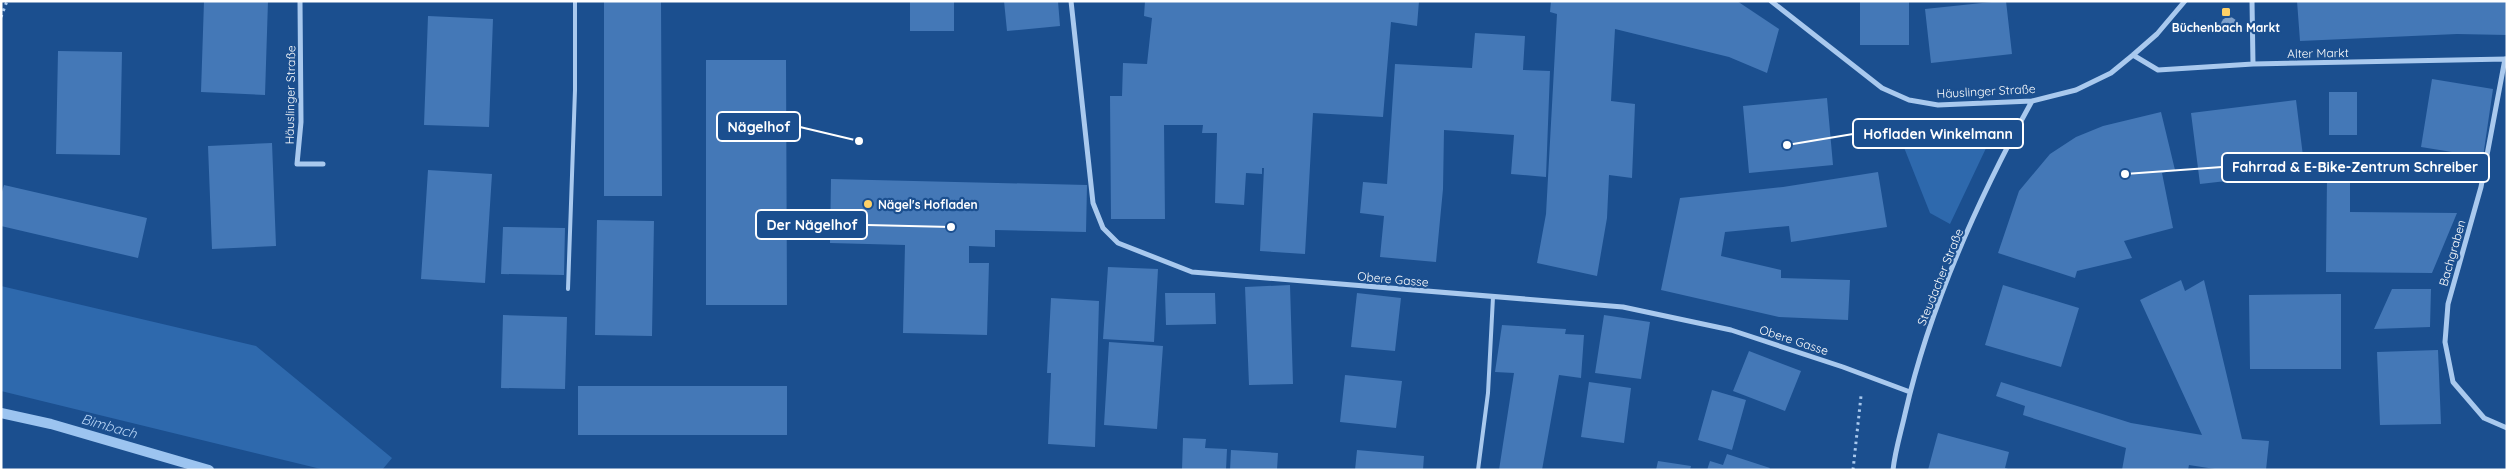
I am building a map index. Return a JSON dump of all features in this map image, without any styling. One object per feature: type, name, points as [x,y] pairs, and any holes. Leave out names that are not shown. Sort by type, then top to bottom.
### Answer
[{"type":"street","name":"Häuslinger Straße","points":[[300,1],[301,122],[297,164],[323,164]]},
{"type":"street","name":"Obere Gasse","points":[[1071,1],[1093,203],[1103,228],[1118,243],[1192,272],[1623,307],[1731,330],[1863,374],[1910,392]]},
{"type":"street","name":"Häuslinger Straße","points":[[1771,1],[1882,88],[1909,100],[1938,105],[2032,101],[2076,90],[2111,72],[2133,55],[2157,34],[2186,1]]},
{"type":"street","points":[[2252,1],[2253,64]]},
{"type":"street","name":"Alter Markt","points":[[2133,55],[2158,70],[2253,64],[2506,59]]},
{"type":"street","name":"Bachgraben","points":[[2506,59],[2481,187],[2448,304],[2444,342],[2453,382],[2484,418],[2507,428]]},
{"type":"street","name":"Steudacher Straße","points":[[1893,470],[1910,392],[1930,324],[1959,250],[2032,101]]},
{"type":"lane","points":[[568,289],[575,1]]},
{"type":"lane","points":[[1478,470],[1488,393],[1493,297]]},
{"type":"path","points":[[1,17],[7,1]]},
{"type":"path","points":[[1853,470],[1863,374]]},
{"type":"shaded area","points":[[1984,129],[1988,138],[1988,144],[1950,224],[1930,213],[1903,145],[1904,138],[1913,132]]},
{"type":"shaded area","points":[[1,286],[256,346],[392,458],[382,470],[325,470],[1,391]]},
{"type":"building","points":[[204,1],[268,1],[265,95],[201,92]]},
{"type":"building","points":[[604,1],[661,1],[662,196],[604,196]]},
{"type":"building","points":[[910,1],[954,1],[954,31],[910,31]]},
{"type":"building","points":[[1004,1],[1058,1],[1060,26],[1007,31]]},
{"type":"building","points":[[1145,1],[1419,1],[1417,26],[1391,22],[1383,117],[1313,113],[1305,254],[1260,251],[1264,168],[1262,168],[1262,174],[1246,173],[1244,205],[1215,203],[1217,133],[1202,133],[1203,125],[1164,125],[1165,219],[1111,219],[1110,96],[1122,96],[1123,63],[1147,64],[1152,18],[1144,16]]},
{"type":"building","points":[[1551,1],[1737,1],[1779,29],[1767,73],[1729,57],[1615,29],[1611,101],[1635,104],[1632,178],[1609,175],[1607,218],[1597,276],[1537,263],[1546,214],[1557,14],[1550,12]]},
{"type":"building","points":[[1860,1],[1909,1],[1909,45],[1860,45]]},
{"type":"building","points":[[2006,1],[2012,54],[1931,63],[1925,9]]},
{"type":"building","points":[[2297,1],[2507,1],[2507,35],[2457,34],[2300,41]]},
{"type":"building","points":[[428,16],[493,19],[489,127],[424,125]]},
{"type":"building","points":[[1475,33],[1525,36],[1523,70],[1550,71],[1546,177],[1511,174],[1514,135],[1444,130],[1443,189],[1436,262],[1380,257],[1384,216],[1360,213],[1363,182],[1387,184],[1395,64],[1472,68]]},
{"type":"building","points":[[58,51],[122,52],[120,155],[56,154]]},
{"type":"building","points":[[706,60],[786,60],[787,305],[706,305]]},
{"type":"building","points":[[2432,79],[2493,89],[2483,157],[2421,147]]},
{"type":"building","points":[[2329,92],[2357,92],[2357,135],[2329,135]]},
{"type":"building","points":[[1827,98],[1833,165],[1749,173],[1743,106]]},
{"type":"building","points":[[2296,100],[2305,172],[2200,184],[2191,113]]},
{"type":"building","points":[[2161,112],[2175,170],[2162,173],[2173,228],[2124,241],[2132,258],[2077,271],[2075,278],[1998,253],[2019,191],[2050,154],[2076,137],[2103,126]]},
{"type":"building","points":[[272,143],[276,246],[212,249],[208,146]]},
{"type":"building","points":[[428,170],[492,174],[485,283],[421,279]]},
{"type":"building","points":[[1878,172],[1887,227],[1791,242],[1789,226],[1725,232],[1721,256],[1781,270],[1781,278],[1850,280],[1848,320],[1779,317],[1661,290],[1680,198],[1783,187]]},
{"type":"building","points":[[2327,177],[2350,177],[2350,212],[2457,213],[2432,273],[2326,272]]},
{"type":"building","points":[[831,179],[1087,185],[1086,232],[995,230],[995,247],[969,246],[969,263],[989,263],[987,335],[903,333],[905,245],[830,243]]},
{"type":"building","points":[[4,185],[147,218],[138,258],[1,226],[1,195]]},
{"type":"building","points":[[597,220],[654,221],[652,336],[595,335]]},
{"type":"building","points":[[503,227],[565,228],[564,275],[501,274]]},
{"type":"building","points":[[1108,267],[1158,269],[1154,342],[1103,339]]},
{"type":"building","points":[[2181,280],[2185,291],[2204,280],[2242,439],[2269,441],[2266,470],[2221,470],[2189,465],[2188,470],[2122,470],[2126,448],[2023,415],[2025,406],[1996,396],[2001,382],[2131,423],[2202,435],[2140,300]]},
{"type":"building","points":[[1290,285],[1293,384],[1249,385],[1245,287]]},
{"type":"building","points":[[2003,285],[2079,308],[2061,367],[1985,345]]},
{"type":"building","points":[[2392,289],[2431,289],[2430,327],[2374,329]]},
{"type":"building","points":[[1165,293],[1215,293],[1216,324],[1166,325]]},
{"type":"building","points":[[1357,293],[1401,298],[1395,351],[1351,347]]},
{"type":"building","points":[[2341,294],[2341,369],[2250,369],[2249,295]]},
{"type":"building","points":[[1051,298],[1099,301],[1095,447],[1048,444],[1051,373],[1047,373]]},
{"type":"building","points":[[503,315],[567,317],[565,389],[501,388]]},
{"type":"building","points":[[1604,315],[1650,322],[1641,379],[1595,373]]},
{"type":"building","points":[[1502,325],[1566,329],[1565,334],[1584,335],[1581,378],[1559,375],[1542,470],[1499,470],[1514,373],[1495,372]]},
{"type":"building","points":[[1109,342],[1163,346],[1157,429],[1104,425]]},
{"type":"building","points":[[2438,350],[2441,424],[2380,425],[2377,352]]},
{"type":"building","points":[[1749,351],[1801,371],[1785,411],[1733,391]]},
{"type":"building","points":[[1345,375],[1402,381],[1396,428],[1340,422]]},
{"type":"building","points":[[1589,382],[1631,388],[1624,443],[1581,437]]},
{"type":"building","points":[[578,386],[787,386],[787,435],[578,435]]},
{"type":"building","points":[[1712,390],[1746,400],[1732,450],[1698,440]]},
{"type":"building","points":[[1938,433],[2009,452],[2005,468],[2011,470],[1928,470]]},
{"type":"building","points":[[1183,438],[1206,439],[1205,448],[1227,449],[1226,470],[1182,470]]},
{"type":"building","points":[[1231,450],[1278,453],[1277,470],[1230,470]]},
{"type":"building","points":[[1357,450],[1424,456],[1423,470],[1355,470]]},
{"type":"building","points":[[1727,454],[1770,468],[1769,470],[1707,470],[1710,461],[1723,465]]},
{"type":"building","points":[[1658,461],[1691,466],[1690,470],[1656,470]]},
{"type":"waterway","name":"Bimbach","points":[[1,413],[51,424],[209,470]]},
{"type":"place","name":"Büchenbach Markt","points":[[2226,12]]},
{"type":"place","name":"Nägelhof","points":[[859,141]]},
{"type":"place","name":"Hofladen Winkelmann","points":[[1787,145]]},
{"type":"place","name":"Fahrrad & E-Bike-Zentrum Schreiber","points":[[2125,174]]},
{"type":"place","name":"Nägel's Hofladen","points":[[868,204]]},
{"type":"place","name":"Der Nägelhof","points":[[951,227]]}]
